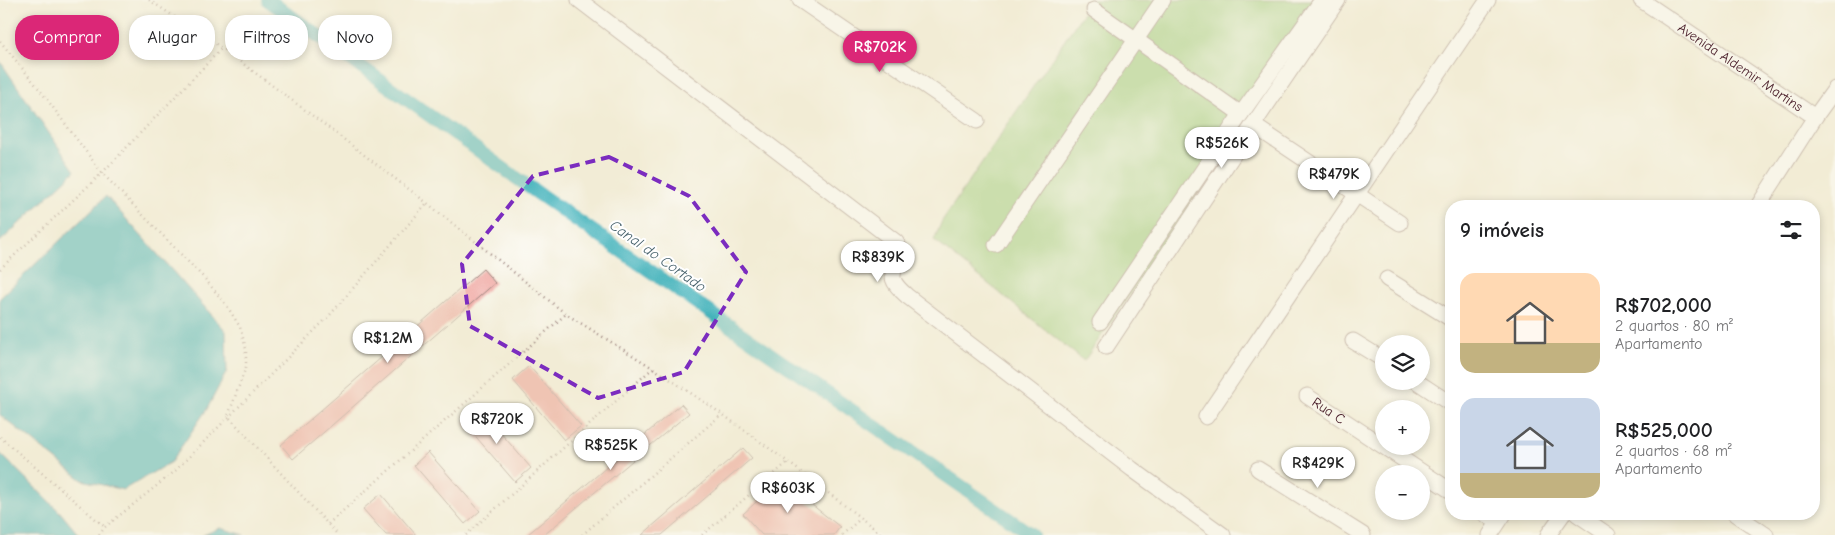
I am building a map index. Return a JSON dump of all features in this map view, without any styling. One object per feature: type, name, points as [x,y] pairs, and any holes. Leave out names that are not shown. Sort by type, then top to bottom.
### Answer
[{"type":"street","points":[[579,0],[896,242],[900,249],[893,270],[893,279],[897,287],[907,296],[1132,469],[1223,535]]},
{"type":"street","points":[[800,0],[977,121]]},
{"type":"street","points":[[996,245],[1163,0]]},
{"type":"street","points":[[1100,322],[1241,114],[1322,0]]},
{"type":"street","points":[[1106,347],[1252,125],[1338,0]]},
{"type":"street","points":[[1206,417],[1488,0]]},
{"type":"street","name":"Avenida Aldemir Martins","points":[[1641,0],[1815,117]]},
{"type":"street","points":[[1094,10],[1241,114]]},
{"type":"street","points":[[1762,200],[1835,89]]},
{"type":"street","points":[[1252,125],[1400,223]]},
{"type":"street","points":[[1387,279],[1445,315]]},
{"type":"street","points":[[1353,341],[1375,354]]},
{"type":"street","points":[[1430,390],[1445,400]]},
{"type":"street","name":"Rua C","points":[[1307,396],[1445,487]]},
{"type":"street","points":[[1258,469],[1363,535]]},
{"type":"street","points":[[1548,535],[1559,520]]},
{"type":"street","points":[[1586,520],[1608,535]]},
{"type":"street","points":[[1744,520],[1766,535]]},
{"type":"path","points":[[149,0],[222,48],[427,203],[566,314],[722,414],[883,535]]},
{"type":"path","points":[[0,41],[40,90],[102,173],[205,280],[227,306],[240,328],[246,349],[246,367],[228,416]]},
{"type":"path","points":[[0,269],[102,173],[222,48]]},
{"type":"path","points":[[99,535],[106,527],[174,472],[329,316],[427,203]]},
{"type":"path","points":[[328,524],[566,314]]},
{"type":"path","points":[[466,535],[653,368]]},
{"type":"path","points":[[582,535],[722,414]]},
{"type":"path","points":[[228,416],[338,535]]},
{"type":"path","points":[[0,437],[106,527]]},
{"type":"path","points":[[702,535],[788,462]]},
{"type":"path","points":[[842,535],[860,519]]},
{"type":"highlighted area","points":[[609,157],[689,196],[746,272],[684,372],[598,398],[470,326],[462,264],[533,176]]},
{"type":"green space","points":[[1092,0],[1332,0],[1084,361],[934,240],[942,221]]},
{"type":"water","points":[[0,61],[75,171],[0,242]]},
{"type":"water","points":[[106,196],[226,331],[227,371],[207,409],[171,462],[123,490],[82,480],[0,415],[0,298]]},
{"type":"water","points":[[0,453],[60,512],[79,535],[0,535]]},
{"type":"water","points":[[220,528],[245,535],[203,535]]},
{"type":"building","points":[[483,269],[495,283],[293,459],[281,445]]},
{"type":"building","points":[[529,366],[581,426],[564,440],[513,380]]},
{"type":"building","points":[[681,404],[689,413],[544,535],[527,535]]},
{"type":"building","points":[[480,409],[531,468],[515,482],[464,423]]},
{"type":"building","points":[[743,448],[752,458],[662,535],[642,535]]},
{"type":"building","points":[[428,452],[480,511],[465,524],[414,465]]},
{"type":"building","points":[[778,478],[840,527],[834,535],[762,535],[743,514],[766,493]]},
{"type":"building","points":[[381,494],[416,535],[386,535],[363,509]]},
{"type":"waterway","name":"Canal do Cortado","points":[[268,0],[539,194],[1032,535]]}]
